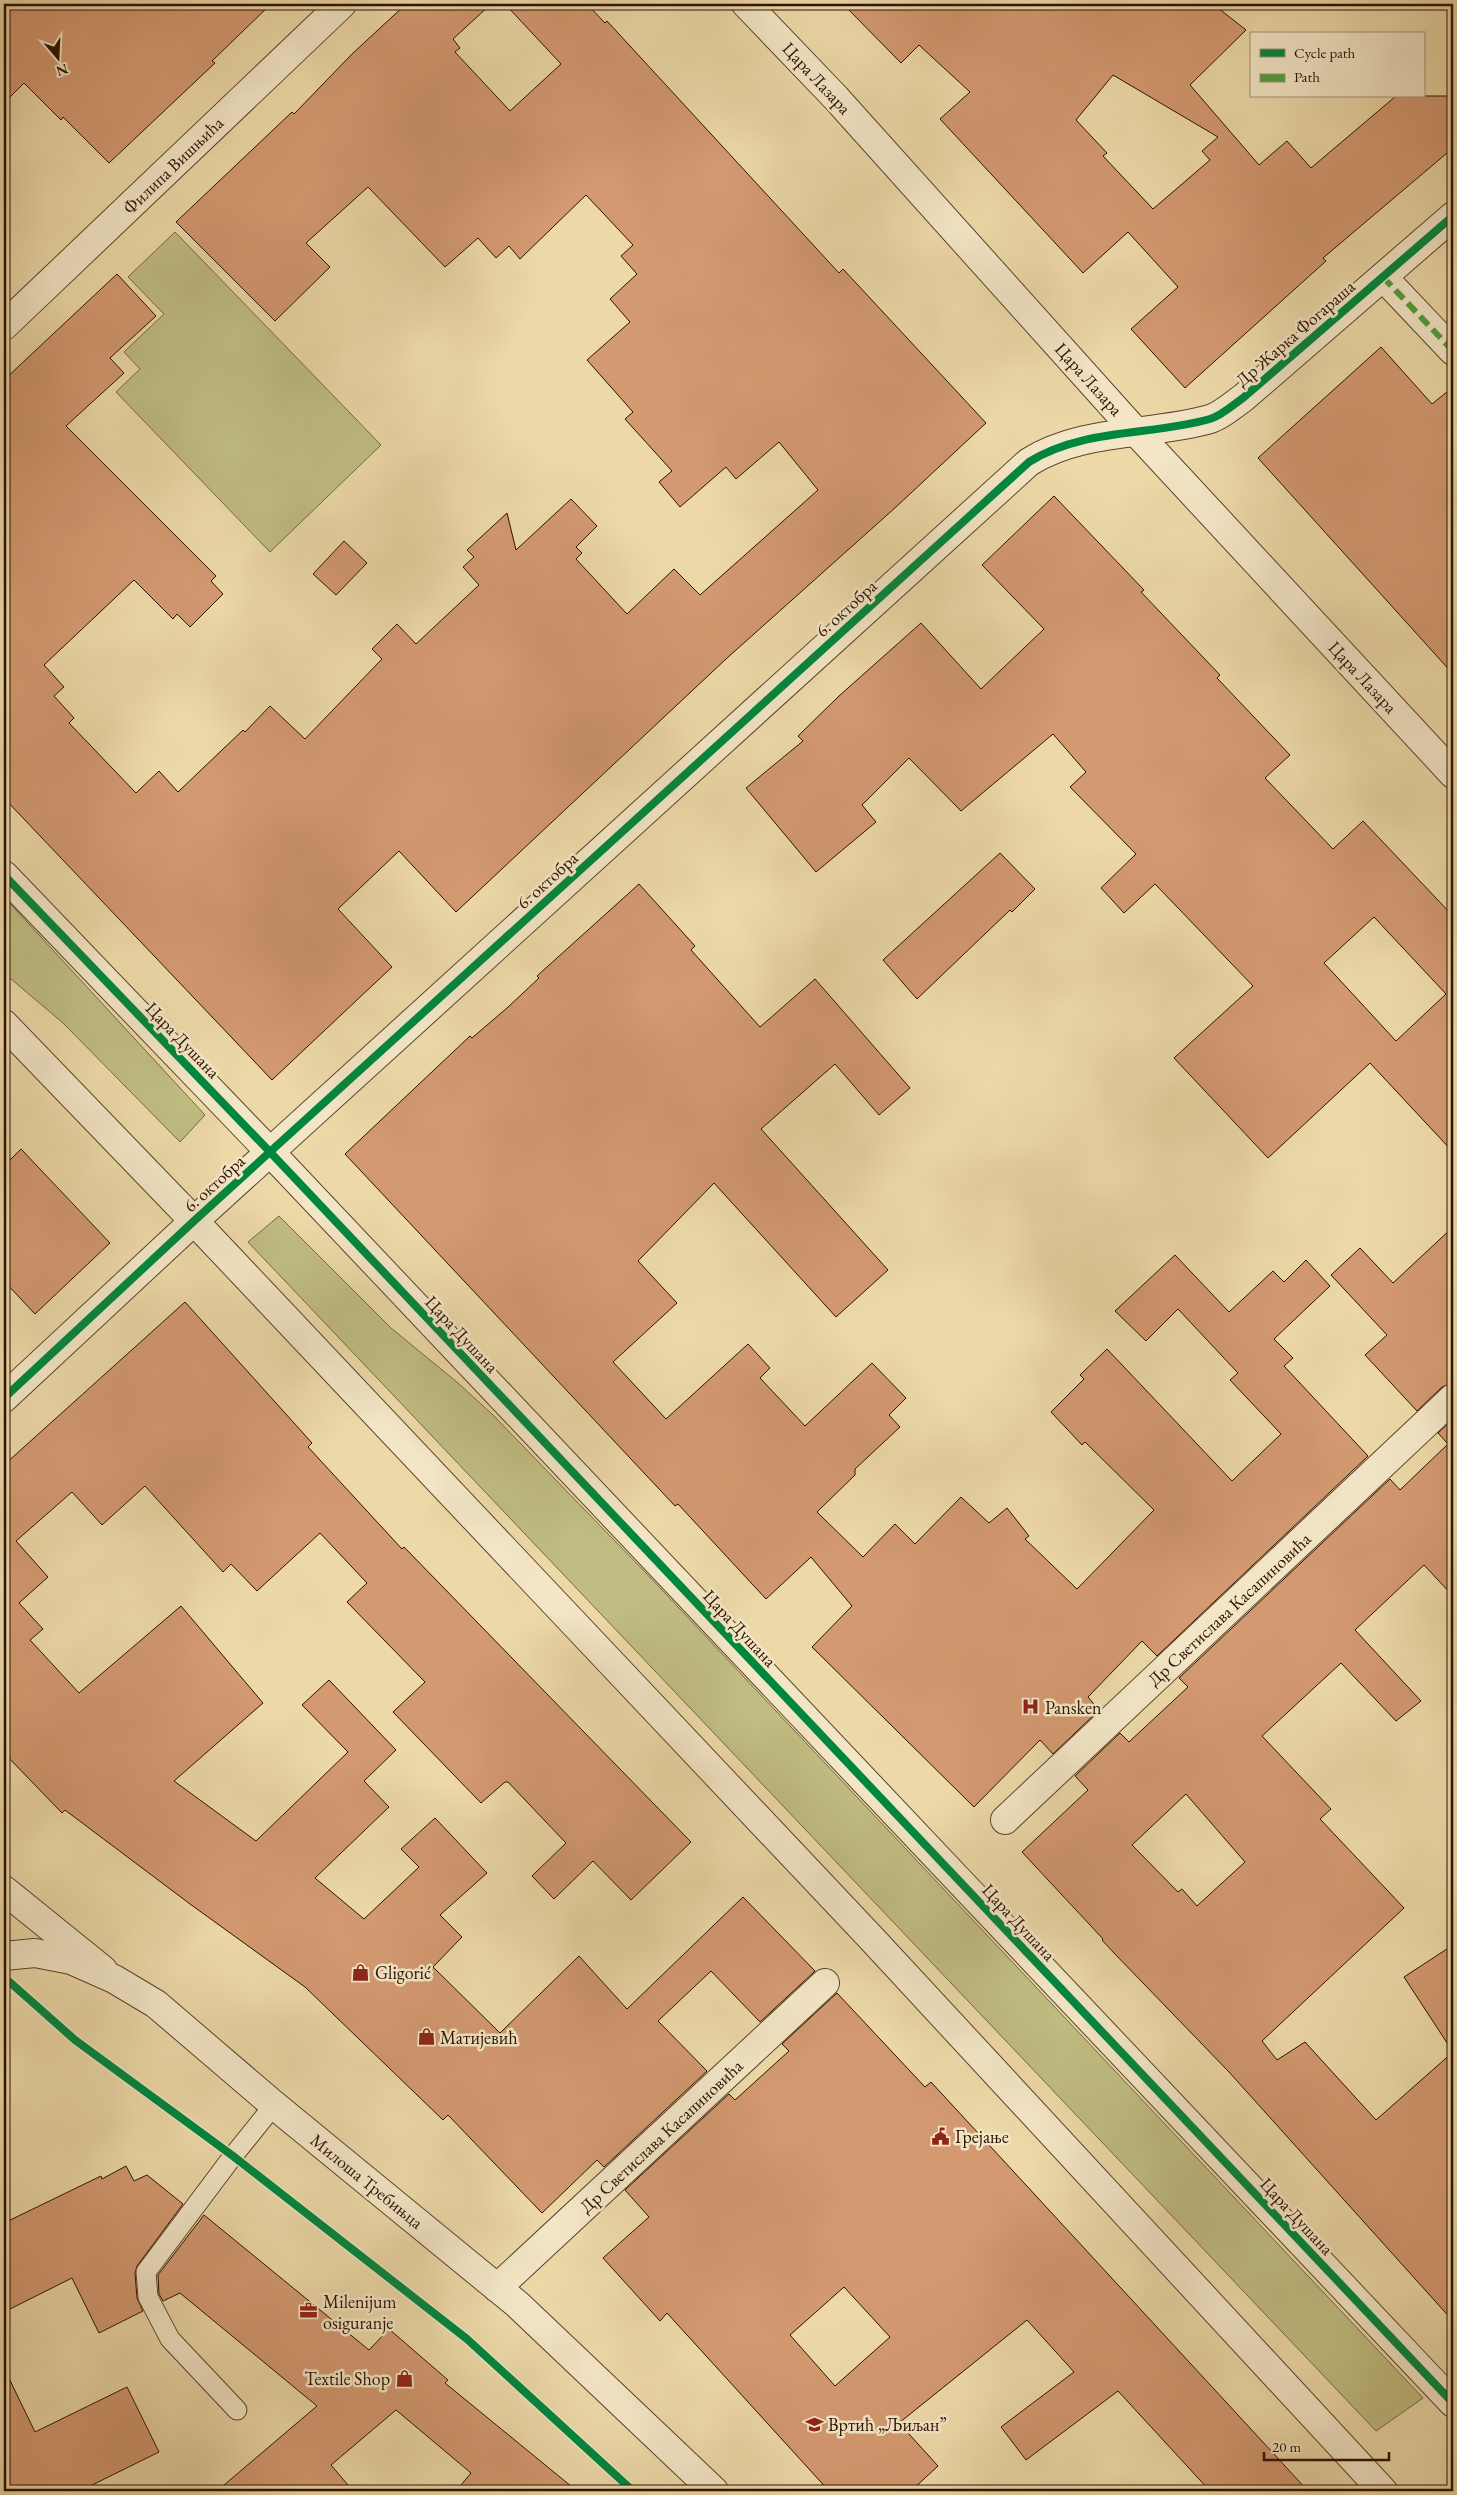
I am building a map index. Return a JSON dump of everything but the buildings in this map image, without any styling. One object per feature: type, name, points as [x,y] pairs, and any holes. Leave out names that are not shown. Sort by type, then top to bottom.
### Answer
[{"type":"street","name":"Филипа Вишњића","points":[[4,326],[342,4]]},
{"type":"street","name":"Цара Лазара","points":[[746,4],[836,98],[1136,432],[1453,774]]},
{"type":"street","name":"Др Жарка Фогараша","points":[[1136,432],[1212,418],[1243,398],[1453,216]]},
{"type":"street","points":[[1383,277],[1453,352]]},
{"type":"street","name":"6. октобра","points":[[4,1398],[194,1221],[1029,462],[1048,450],[1079,441],[1136,432]]},
{"type":"street","name":"Цара Душана","points":[[4,875],[270,1152],[1453,2403]]},
{"type":"street","points":[[4,1024],[194,1221],[866,1933],[1383,2491]]},
{"type":"street","name":"Др Светислава Касапиновића","points":[[1005,1820],[1453,1398]]},
{"type":"street","name":"Милоша Требињца","points":[[4,1890],[114,1978],[156,2004],[274,2105],[497,2288],[600,2382],[714,2491]]},
{"type":"street","points":[[4,1956],[35,1953],[62,1959],[114,1978]]},
{"type":"street","name":"Др Светислава Касапиновића","points":[[497,2288],[825,1984]]},
{"type":"lane","points":[[237,2410],[170,2340],[157,2319],[148,2297],[146,2272],[233,2156],[274,2105]]},
{"type":"shaded area","points":[[175,232],[381,445],[270,552],[116,392],[140,369],[124,352],[164,314],[128,277]]},
{"type":"shaded area","points":[[4,897],[205,1115],[180,1142],[63,1023],[4,973]]},
{"type":"shaded area","points":[[279,1216],[391,1328],[458,1383],[492,1414],[646,1573],[1423,2398],[1376,2431],[248,1242]]},
{"type":"marked path","points":[[1383,277],[1453,351]]},
{"type":"cycle path","points":[[4,1398],[194,1221],[1029,462],[1050,451],[1072,443],[1187,424],[1210,419],[1227,410],[1453,216]]},
{"type":"cycle path","points":[[4,875],[270,1152],[1453,2403]]},
{"type":"cycle path","points":[[4,1977],[75,2040],[233,2156],[467,2339],[633,2491]]},
{"type":"place","name":"Pansken","points":[[1031,1707]]},
{"type":"place","name":"Gligorić","points":[[361,1972]]},
{"type":"place","name":"Матијевић","points":[[426,2037]]},
{"type":"place","name":"Грејање","points":[[941,2136]]},
{"type":"place","name":"Milenijum osiguranje","points":[[309,2311]]},
{"type":"place","name":"Textile Shop","points":[[404,2378]]},
{"type":"place","name":"Вртић „Љиљан”","points":[[814,2424]]}]
